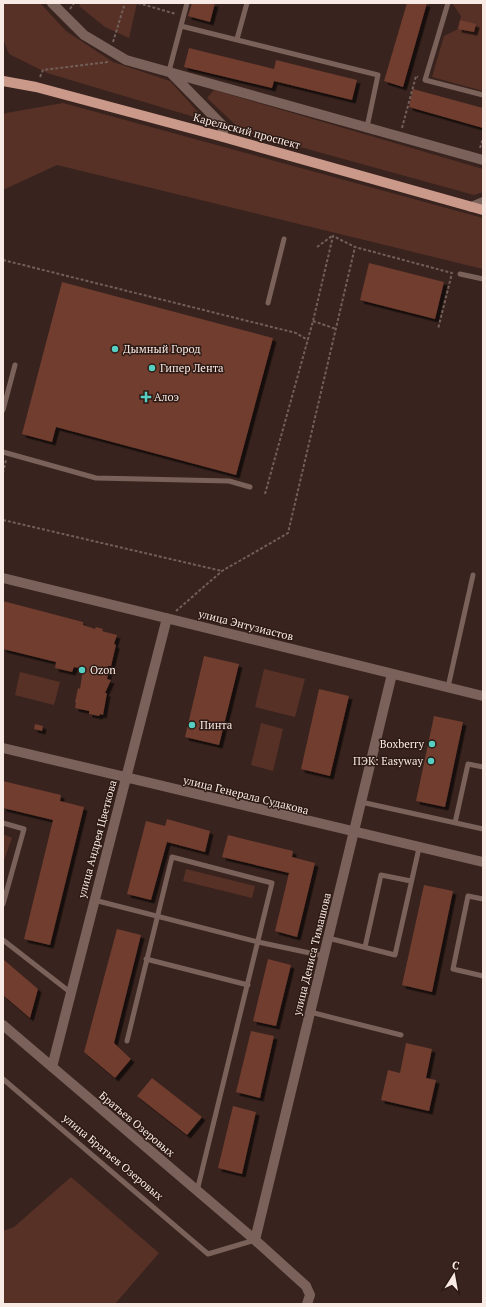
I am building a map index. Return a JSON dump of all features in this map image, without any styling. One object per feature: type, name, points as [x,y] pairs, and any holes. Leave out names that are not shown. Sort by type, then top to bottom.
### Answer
[{"type":"main road","name":"Карельский проспект","points":[[3,81],[36,87],[223,136],[483,210]]},
{"type":"street","points":[[52,3],[84,36],[126,60],[483,160]]},
{"type":"street","points":[[169,71],[223,126],[223,136]]},
{"type":"street","points":[[471,207],[483,202]]},
{"type":"street","name":"улица Энтузиастов","points":[[3,578],[483,696]]},
{"type":"street","name":"улица Андрея Цветкова","points":[[52,1067],[167,618]]},
{"type":"street","name":"улица Дениса Тимашова","points":[[256,1240],[392,674]]},
{"type":"street","name":"улица Генерала Судакова","points":[[3,748],[353,833],[483,862]]},
{"type":"street","name":"Братьев Озеровых","points":[[3,1025],[256,1240]]},
{"type":"street","points":[[256,1240],[306,1286],[309,1300]]},
{"type":"lane","points":[[169,71],[187,3]]},
{"type":"lane","points":[[237,39],[247,3]]},
{"type":"lane","points":[[448,3],[425,80],[483,95]]},
{"type":"lane","points":[[181,26],[378,76],[366,127]]},
{"type":"lane","points":[[268,303],[284,239]]},
{"type":"lane","points":[[460,274],[483,279]]},
{"type":"lane","points":[[3,410],[15,365]]},
{"type":"lane","points":[[5,453],[96,478],[230,481],[250,487]]},
{"type":"lane","points":[[448,687],[473,575]]},
{"type":"lane","points":[[455,823],[468,764],[483,767]]},
{"type":"lane","points":[[361,802],[483,829]]},
{"type":"lane","points":[[3,823],[24,829],[3,904]]},
{"type":"lane","points":[[328,938],[395,955],[419,848]]},
{"type":"lane","points":[[127,1041],[172,857],[272,883],[197,1191]]},
{"type":"lane","points":[[365,947],[381,875],[411,882]]},
{"type":"lane","points":[[483,899],[468,896],[453,969],[483,976]]},
{"type":"lane","points":[[94,900],[258,942],[324,956]]},
{"type":"lane","points":[[3,940],[70,992]]},
{"type":"lane","points":[[146,959],[248,985]]},
{"type":"lane","points":[[310,1012],[401,1035]]},
{"type":"lane","name":"улица Братьев Озеровых","points":[[3,1079],[208,1254],[256,1240]]},
{"type":"path","points":[[110,52],[125,3]]},
{"type":"path","points":[[138,3],[183,16]]},
{"type":"path","points":[[36,87],[43,70],[126,60]]},
{"type":"path","points":[[400,137],[416,76],[425,80]]},
{"type":"path","points":[[317,247],[333,236]]},
{"type":"path","points":[[333,236],[355,247],[452,273],[438,329]]},
{"type":"path","points":[[265,494],[313,322],[333,236]]},
{"type":"path","points":[[167,618],[222,571],[288,533],[355,247]]},
{"type":"path","points":[[3,260],[296,333],[308,340]]},
{"type":"path","points":[[313,322],[336,329]]},
{"type":"path","points":[[3,473],[5,453]]},
{"type":"path","points":[[3,520],[222,571]]},
{"type":"shaded area","points":[[3,3],[40,3],[66,31],[113,62],[170,81],[198,112],[201,119],[47,73],[9,54],[3,39]]},
{"type":"shaded area","points":[[81,3],[137,3],[129,38],[105,27],[79,6]]},
{"type":"shaded area","points":[[452,3],[483,3],[483,91],[432,77],[444,36],[458,29],[461,16]]},
{"type":"shaded area","points":[[214,90],[483,169],[483,192],[474,195],[242,131],[207,98]]},
{"type":"shaded area","points":[[63,103],[483,218],[483,269],[57,165],[3,190],[3,115],[6,113]]},
{"type":"shaded area","points":[[264,669],[305,679],[295,717],[255,707]]},
{"type":"shaded area","points":[[20,672],[60,682],[54,705],[15,695]]},
{"type":"shaded area","points":[[261,723],[283,729],[273,771],[251,765]]},
{"type":"shaded area","points":[[3,834],[12,838],[3,863]]},
{"type":"shaded area","points":[[186,869],[255,886],[252,898],[183,881]]},
{"type":"shaded area","points":[[71,1177],[159,1253],[115,1304],[3,1304],[3,1231],[14,1227]]},
{"type":"building","points":[[192,3],[215,3],[210,22],[188,16]]},
{"type":"building","points":[[407,3],[427,3],[403,87],[384,81]]},
{"type":"building","points":[[460,20],[476,24],[474,32],[458,29]]},
{"type":"building","points":[[189,48],[274,69],[276,60],[357,80],[352,100],[274,81],[272,88],[184,67]]},
{"type":"building","points":[[413,89],[483,108],[483,128],[409,107]]},
{"type":"building","points":[[369,263],[444,282],[435,319],[360,300]]},
{"type":"building","name":"Гипер Лента","points":[[62,282],[273,338],[236,475],[56,427],[52,442],[22,434]]},
{"type":"building","points":[[3,601],[83,622],[83,625],[95,629],[96,627],[103,629],[102,631],[117,635],[114,644],[116,645],[111,666],[108,666],[109,669],[107,679],[111,680],[105,693],[107,693],[103,715],[100,714],[99,716],[89,714],[89,711],[75,708],[75,702],[78,688],[80,689],[83,669],[74,667],[72,672],[55,668],[56,662],[3,649]]},
{"type":"building","points":[[204,656],[239,664],[219,745],[185,737]]},
{"type":"building","points":[[319,689],[349,696],[330,776],[301,769]]},
{"type":"building","points":[[434,716],[463,722],[445,807],[416,801]]},
{"type":"building","points":[[35,724],[43,726],[42,731],[34,729]]},
{"type":"building","points":[[3,781],[61,795],[60,801],[84,807],[50,945],[24,939],[53,820],[3,808]]},
{"type":"building","points":[[167,819],[210,831],[205,852],[167,842],[151,900],[127,894],[146,821],[165,826]]},
{"type":"building","points":[[228,835],[293,851],[292,857],[315,863],[297,937],[275,931],[289,873],[222,857]]},
{"type":"building","points":[[424,885],[453,891],[432,992],[402,985]]},
{"type":"building","points":[[117,929],[141,935],[114,1043],[131,1059],[115,1078],[84,1052]]},
{"type":"building","points":[[3,959],[38,989],[30,1018],[3,995]]},
{"type":"building","points":[[268,959],[291,965],[276,1026],[253,1021]]},
{"type":"building","points":[[251,1031],[274,1036],[260,1098],[236,1092]]},
{"type":"building","points":[[406,1043],[432,1049],[426,1078],[436,1080],[429,1111],[381,1100],[388,1070],[400,1073]]},
{"type":"building","points":[[152,1078],[202,1117],[187,1135],[137,1096]]},
{"type":"building","points":[[233,1106],[256,1112],[242,1174],[218,1168]]},
{"type":"place","name":"Дымный Город","points":[[115,349]]},
{"type":"place","name":"Гипер Лента","points":[[152,368]]},
{"type":"place","name":"Алоэ","points":[[146,397]]},
{"type":"place","name":"Ozon","points":[[82,670]]},
{"type":"place","name":"Пинта","points":[[192,725]]},
{"type":"place","name":"Boxberry","points":[[432,744]]},
{"type":"place","name":"ПЭК: Easyway","points":[[431,761]]}]
